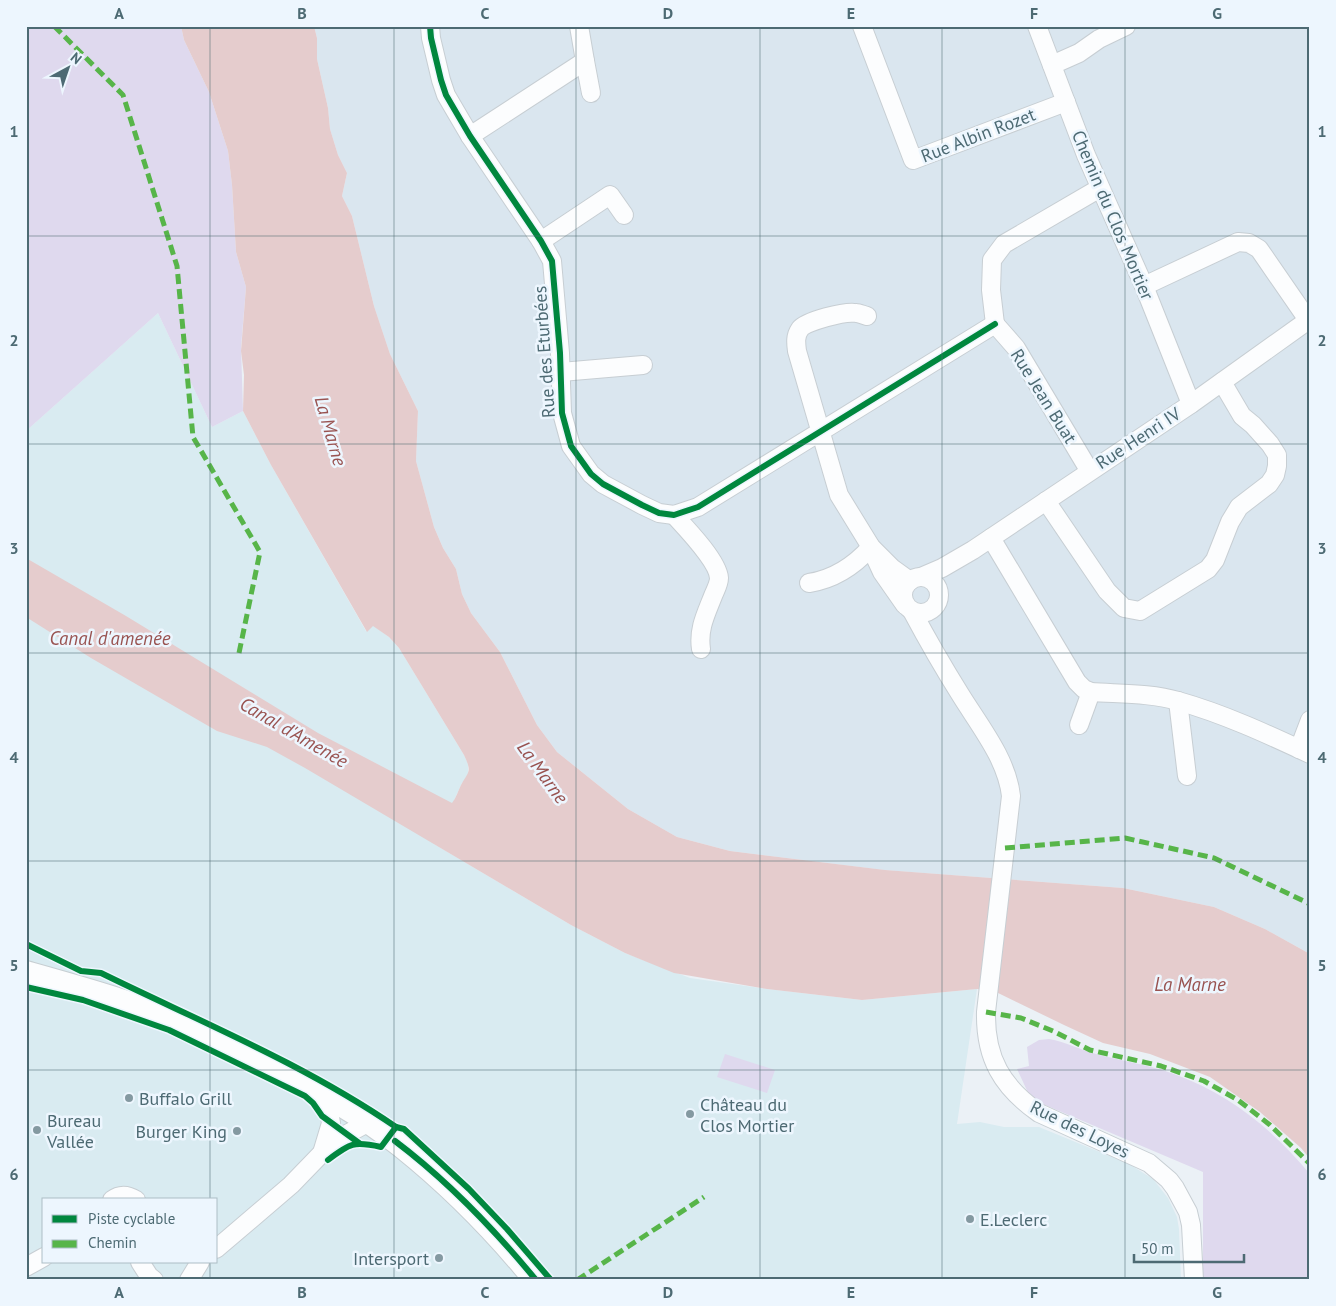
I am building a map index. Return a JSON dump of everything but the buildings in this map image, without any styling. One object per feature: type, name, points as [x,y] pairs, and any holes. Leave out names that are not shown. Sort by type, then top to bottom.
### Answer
[{"type":"main road","points":[[26,973],[138,1007],[194,1029],[326,1095],[369,1122],[403,1147],[452,1189],[480,1216],[536,1280]]},
{"type":"street","name":"Rue des Eturbées","points":[[430,26],[431,38],[446,95],[470,136],[541,240],[552,261],[561,372],[562,413],[571,446],[591,474],[603,484],[659,513],[674,515]]},
{"type":"street","points":[[579,26],[591,93]]},
{"type":"street","name":"Rue Albin Rozet","points":[[862,26],[913,160],[1066,102]]},
{"type":"street","name":"Chemin du Clos Mortier","points":[[1037,26],[1100,188],[1144,286],[1191,404]]},
{"type":"street","points":[[1052,65],[1079,53],[1126,26]]},
{"type":"street","points":[[470,136],[585,62]]},
{"type":"street","points":[[700,649],[701,625],[719,577],[710,559],[692,533],[674,515],[698,507],[995,324],[990,290],[992,260],[1004,244],[1100,188]]},
{"type":"street","points":[[541,240],[610,195],[624,215]]},
{"type":"street","points":[[1144,286],[1238,242],[1249,243],[1259,249],[1309,320]]},
{"type":"street","points":[[867,316],[855,312],[846,313],[808,323],[801,327],[796,335],[797,351],[839,495],[871,547],[892,568],[915,579],[932,581],[938,590],[938,599],[933,608],[925,613],[909,608],[903,592],[904,588],[915,579]]},
{"type":"street","name":"Rue Henri IV","points":[[915,579],[965,556],[1090,470],[1191,404],[1309,320]]},
{"type":"street","name":"Rue Jean Buat","points":[[995,324],[1016,348],[1090,470]]},
{"type":"street","points":[[561,372],[643,365]]},
{"type":"street","points":[[1046,501],[1107,591],[1124,608],[1140,611],[1208,569],[1215,560],[1230,522],[1239,507],[1269,484],[1275,475],[1277,455],[1253,425],[1242,416],[1222,382]]},
{"type":"street","points":[[991,538],[1077,682],[1084,689],[1091,692],[1150,696],[1178,701],[1257,729],[1304,752],[1310,720]]},
{"type":"street","points":[[810,583],[824,581],[836,576],[861,558],[871,547]]},
{"type":"street","name":"Rue des Loyes","points":[[871,547],[882,572],[909,608],[1006,772],[1011,796],[988,992],[986,1031],[989,1047],[1001,1076],[1026,1104],[1039,1113],[1149,1162],[1159,1170],[1175,1188],[1188,1212],[1191,1225],[1194,1280]]},
{"type":"street","name":"Rue Henri IV","points":[[938,590],[946,577],[965,556]]},
{"type":"street","points":[[933,608],[935,652]]},
{"type":"street","points":[[1079,725],[1091,692]]},
{"type":"street","points":[[1178,701],[1187,776]]},
{"type":"street","points":[[322,1153],[331,1123],[326,1095]]},
{"type":"street","points":[[218,1247],[291,1185],[322,1153],[347,1134],[369,1122]]},
{"type":"street","points":[[118,1198],[128,1196],[132,1198]]},
{"type":"street","points":[[141,1264],[154,1280]]},
{"type":"street","points":[[189,1280],[199,1264]]},
{"type":"shaded area","points":[[26,26],[181,26],[184,40],[209,92],[228,151],[236,252],[246,287],[241,347],[243,411],[212,427],[158,313],[26,431]]},
{"type":"shaded area","points":[[314,26],[1310,26],[1310,954],[1265,929],[1214,907],[1123,888],[884,870],[730,851],[677,837],[628,809],[557,752],[537,725],[500,652],[471,613],[462,594],[456,569],[443,548],[434,527],[416,461],[418,411],[390,354],[374,306],[352,216],[342,196],[347,173],[338,155],[330,129],[328,108],[317,59],[317,38]]},
{"type":"shaded area","points":[[158,313],[212,427],[243,411],[271,465],[366,631],[373,625],[389,637],[399,648],[464,755],[468,764],[468,776],[462,783],[434,844],[571,925],[625,953],[690,978],[862,1000],[977,989],[957,1124],[980,1122],[1004,1127],[1039,1127],[1129,1164],[1153,1179],[1168,1198],[1177,1217],[1181,1280],[26,1280],[26,431]]},
{"type":"shaded area","points":[[1049,1039],[1096,1054],[1165,1071],[1194,1082],[1232,1103],[1281,1142],[1310,1174],[1310,1280],[1203,1280],[1203,1172],[1031,1099],[1017,1069],[1029,1066],[1027,1047],[1039,1040]]},
{"type":"shaded area","points":[[725,1054],[775,1070],[767,1093],[717,1077]]},
{"type":"water","name":"La Marne","points":[[181,26],[314,26],[317,38],[317,59],[328,108],[330,129],[338,155],[347,173],[342,196],[352,216],[374,306],[390,354],[418,411],[416,461],[434,527],[443,548],[456,569],[462,594],[471,613],[500,652],[537,725],[557,752],[628,809],[677,837],[730,851],[885,870],[1123,888],[1214,907],[1265,929],[1310,954],[1310,1159],[1301,1148],[1260,1112],[1210,1077],[1150,1054],[1103,1043],[994,991],[977,989],[862,1000],[767,989],[674,973],[625,953],[571,925],[267,747],[217,731],[91,658],[26,617],[26,558],[126,616],[318,733],[452,803],[468,774],[469,768],[464,755],[399,648],[389,637],[373,626],[367,632],[271,465],[243,411],[244,375],[241,351],[246,287],[236,252],[228,151],[209,92],[184,40]]},
{"type":"marked path","points":[[54,26],[123,95],[177,266],[193,437],[260,552],[239,653]]},
{"type":"marked path","points":[[1005,848],[1125,838],[1214,858],[1310,904]]},
{"type":"marked path","points":[[986,1012],[1021,1018],[1053,1031],[1090,1050],[1161,1066],[1204,1081],[1238,1100],[1270,1125],[1310,1164]]},
{"type":"marked path","points":[[577,1280],[704,1197]]},
{"type":"cycle path","points":[[430,26],[431,38],[446,95],[470,136],[541,241],[552,261],[560,353],[562,413],[571,446],[591,474],[603,484],[642,505],[659,513],[674,515],[698,507],[995,324]]},
{"type":"cycle path","points":[[26,944],[81,971],[101,973],[252,1045],[325,1083],[396,1127],[404,1129],[469,1189],[551,1280]]},
{"type":"cycle path","points":[[26,987],[83,1000],[169,1030],[305,1096],[313,1103],[322,1116],[359,1143]]},
{"type":"cycle path","points":[[328,1160],[353,1145],[364,1144],[381,1147],[396,1127]]},
{"type":"cycle path","points":[[395,1141],[415,1156],[470,1206],[536,1280]]},
{"type":"place","name":"Buffalo Grill","points":[[129,1098]]},
{"type":"place","name":"Château du Clos Mortier","points":[[690,1114]]},
{"type":"place","name":"Bureau Vallée","points":[[37,1130]]},
{"type":"place","name":"Burger King","points":[[237,1131]]},
{"type":"place","name":"E.Leclerc","points":[[970,1219]]},
{"type":"place","name":"Intersport","points":[[439,1258]]},
{"type":"water label","name":"Canal d'amenée","points":[[110,638]]},
{"type":"water label","name":"Canal d'Amenée","points":[[294,732]]}]
